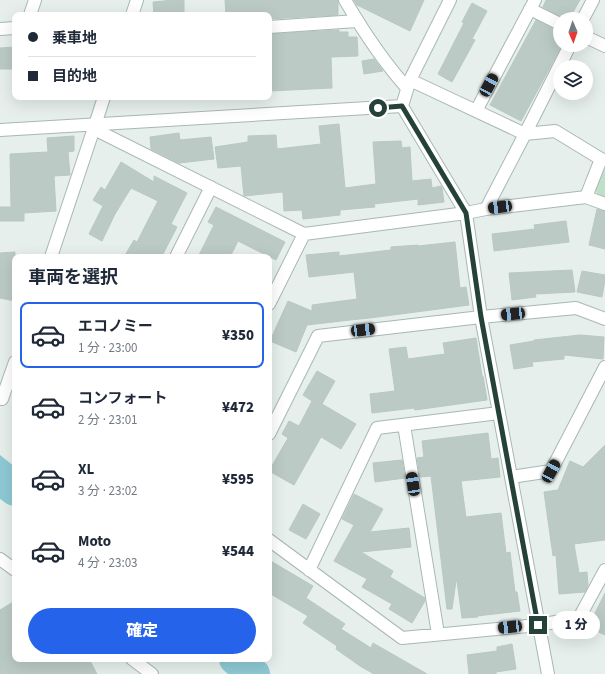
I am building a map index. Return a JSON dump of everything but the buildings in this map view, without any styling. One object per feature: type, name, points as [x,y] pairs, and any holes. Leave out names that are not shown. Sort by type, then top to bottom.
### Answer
[{"type":"street","points":[[31,12],[35,0]]},
{"type":"street","points":[[133,12],[137,0]]},
{"type":"street","points":[[345,0],[357,21],[392,71],[409,84],[476,111],[525,134],[555,131],[601,159],[586,197]]},
{"type":"street","points":[[450,0],[409,84],[402,106],[466,213],[481,317],[548,674]]},
{"type":"street","points":[[587,12],[593,0]]},
{"type":"street","points":[[476,111],[532,4],[553,19]]},
{"type":"street","points":[[272,27],[357,21]]},
{"type":"street","points":[[0,29],[12,28]]},
{"type":"street","points":[[593,40],[605,46]]},
{"type":"street","points":[[486,209],[566,52]]},
{"type":"street","points":[[51,254],[103,100]]},
{"type":"street","points":[[0,130],[94,127],[402,106]]},
{"type":"street","points":[[94,127],[304,234],[586,197],[605,204]]},
{"type":"street","points":[[178,254],[211,187]]},
{"type":"street","points":[[272,298],[304,234]]},
{"type":"street","points":[[272,428],[318,336],[481,317],[576,308],[605,319]]},
{"type":"street","points":[[511,477],[551,471],[605,367]]},
{"type":"street","points":[[2,399],[12,371]]},
{"type":"street","points":[[309,570],[377,428],[499,413]]},
{"type":"street","points":[[404,425],[438,634]]},
{"type":"street","points":[[272,542],[402,638],[538,625],[579,618],[605,570]]},
{"type":"street","points":[[0,559],[12,568]]},
{"type":"street","points":[[136,662],[152,674]]},
{"type":"green space","points":[[605,168],[605,200],[599,198],[595,189]]},
{"type":"water","points":[[0,455],[12,465],[12,481],[0,484]]},
{"type":"waterway","points":[[0,479],[12,488]]},
{"type":"waterway","points":[[239,662],[254,674]]},
{"type":"route","points":[[378,108],[402,106],[466,213],[481,317],[538,625]]}]
